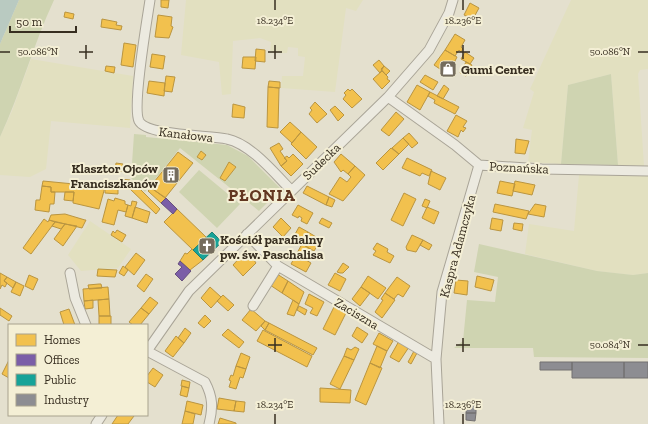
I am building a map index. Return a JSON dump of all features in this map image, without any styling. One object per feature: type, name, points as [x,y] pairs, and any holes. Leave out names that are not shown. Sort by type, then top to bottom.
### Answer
[{"type":"street","name":"Kanałowa","points":[[150,0],[137,109],[138,120],[143,126],[154,130],[229,139],[244,147],[261,160],[291,190]]},
{"type":"street","name":"Sudecka","points":[[148,350],[189,291],[388,97],[429,50],[449,13],[453,0]]},
{"type":"street","name":"Poznańska","points":[[388,97],[455,145],[479,165],[542,169],[648,171]]},
{"type":"street","name":"Kaspra Adamczyka","points":[[439,424],[436,359],[442,292],[479,165]]},
{"type":"street","name":"Zaciszna","points":[[247,234],[278,266],[436,359]]},
{"type":"street","points":[[253,306],[278,266]]},
{"type":"street","points":[[70,273],[75,298],[86,324]]},
{"type":"street","points":[[148,352],[205,382],[210,391],[212,404],[209,424]]},
{"type":"shaded area","points":[[0,0],[19,0],[0,44]]},
{"type":"shaded area","points":[[186,0],[363,0],[356,11],[346,8],[335,92],[281,88],[282,76],[303,76],[305,57],[298,56],[298,48],[288,47],[287,53],[270,53],[271,42],[260,38],[233,41],[231,94],[222,95],[219,62],[181,55]]},
{"type":"shaded area","points":[[571,0],[648,0],[648,69],[640,70],[638,74],[644,166],[618,165],[611,74],[568,85],[561,164],[528,162],[532,130],[523,128],[534,92],[530,89]]},
{"type":"shaded area","points":[[31,59],[133,76],[130,128],[51,121],[46,169],[30,177],[0,175],[0,137],[12,111]]},
{"type":"shaded area","points":[[579,175],[648,176],[648,273],[633,275],[597,271],[525,254],[529,224],[574,231]]},
{"type":"shaded area","points":[[90,221],[131,249],[118,268],[81,271],[68,255]]},
{"type":"green space","points":[[19,0],[54,0],[0,137],[0,44]]},
{"type":"green space","points":[[611,74],[618,165],[561,164],[568,85]]},
{"type":"green space","points":[[134,134],[146,135],[146,137],[227,145],[248,156],[281,189],[259,211],[180,148],[145,192],[131,178]]},
{"type":"green space","points":[[199,170],[240,204],[217,228],[179,192]]},
{"type":"green space","points":[[479,244],[597,271],[633,275],[648,273],[648,358],[534,357],[533,348],[454,348],[463,341],[467,300],[495,302],[498,277],[474,272]]},
{"type":"building: Homes","points":[[161,0],[169,0],[168,8],[161,7]]},
{"type":"building: Homes","points":[[470,3],[479,8],[473,19],[464,15]]},
{"type":"building: Homes","points":[[65,12],[74,14],[73,19],[64,17]]},
{"type":"building: Homes","points":[[158,15],[172,17],[171,26],[173,27],[169,38],[155,37]]},
{"type":"building: Homes","points":[[102,19],[117,22],[116,25],[122,26],[121,30],[101,27]]},
{"type":"building: Homes","points":[[455,34],[465,40],[461,47],[463,49],[461,52],[459,50],[455,56],[445,50]]},
{"type":"building: Homes","points":[[124,43],[136,45],[133,67],[121,65]]},
{"type":"building: Homes","points":[[256,49],[265,50],[265,62],[255,61]]},
{"type":"building: Homes","points":[[445,50],[457,57],[452,67],[451,66],[446,73],[434,65]]},
{"type":"building: Homes","points":[[465,52],[474,58],[470,64],[461,59]]},
{"type":"building: Homes","points":[[152,54],[165,56],[163,69],[150,67]]},
{"type":"building: Homes","points":[[243,57],[256,57],[255,69],[242,68]]},
{"type":"building: Homes","points":[[379,60],[384,66],[380,73],[373,65]]},
{"type":"building: Homes","points":[[466,62],[472,65],[466,76],[460,73]]},
{"type":"building: Homes","points":[[106,66],[115,67],[114,73],[105,71]]},
{"type":"building: Homes","points":[[384,66],[390,71],[386,75],[381,69]]},
{"type":"building: Homes","points":[[382,71],[390,81],[382,89],[373,79]]},
{"type":"building: Homes","points":[[425,75],[438,82],[433,90],[420,82]]},
{"type":"building: Homes","points":[[166,76],[175,77],[172,92],[164,91]]},
{"type":"building: Homes","points":[[149,81],[165,83],[164,96],[147,93]]},
{"type":"building: Homes","points":[[269,81],[280,82],[280,88],[268,87]]},
{"type":"building: Homes","points":[[417,85],[430,92],[420,110],[407,102]]},
{"type":"building: Homes","points":[[444,85],[449,89],[443,99],[437,96]]},
{"type":"building: Homes","points":[[268,87],[279,88],[278,128],[267,127]]},
{"type":"building: Homes","points":[[348,89],[350,91],[352,89],[362,99],[352,108],[343,99],[346,95],[344,93]]},
{"type":"building: Homes","points":[[430,92],[459,107],[455,114],[434,103],[435,100],[428,96]]},
{"type":"building: Homes","points":[[315,102],[327,114],[317,123],[309,114],[312,110],[310,108]]},
{"type":"building: Homes","points":[[233,104],[245,107],[244,118],[232,117]]},
{"type":"building: Homes","points":[[335,106],[344,115],[338,121],[330,110]]},
{"type":"building: Homes","points":[[396,112],[404,119],[389,136],[381,130]]},
{"type":"building: Homes","points":[[456,115],[467,121],[463,127],[466,128],[463,132],[461,130],[458,137],[447,131]]},
{"type":"building: Homes","points":[[290,122],[301,132],[292,143],[280,132]]},
{"type":"building: Homes","points":[[301,132],[317,147],[306,159],[291,144]]},
{"type":"building: Homes","points":[[409,133],[418,143],[412,148],[403,138]]},
{"type":"building: Homes","points":[[403,138],[409,144],[399,154],[392,148]]},
{"type":"building: Homes","points":[[516,139],[529,141],[525,154],[515,153]]},
{"type":"building: Homes","points":[[279,143],[283,149],[280,151],[287,161],[281,166],[270,148]]},
{"type":"building: Homes","points":[[391,148],[399,154],[383,170],[376,163]]},
{"type":"building: Homes","points":[[201,151],[206,155],[202,160],[197,157]]},
{"type":"building: Homes","name":"Klasztor Ojców Franciszkanów","points":[[178,152],[193,163],[165,198],[150,187]]},
{"type":"building: Homes","points":[[293,154],[303,164],[291,176],[281,166],[287,161],[284,158],[287,156],[289,158]]},
{"type":"building: Homes","points":[[341,154],[355,166],[348,174],[343,170],[341,172],[334,162]]},
{"type":"building: Homes","points":[[407,158],[432,170],[429,176],[422,173],[420,176],[402,168]]},
{"type":"building: Homes","points":[[229,162],[236,167],[225,181],[220,178]]},
{"type":"building: Homes","points":[[116,163],[123,164],[122,171],[115,171]]},
{"type":"building: Homes","points":[[355,166],[365,175],[343,201],[329,194],[340,177],[347,182],[351,177],[348,174]]},
{"type":"building: Homes","points":[[431,171],[446,178],[440,190],[428,184]]},
{"type":"building: Homes","points":[[119,179],[130,180],[135,184],[130,189],[118,188]]},
{"type":"building: Homes","points":[[43,181],[105,187],[99,209],[73,203],[74,192],[51,192],[51,187],[42,186]]},
{"type":"building: Homes","points":[[500,181],[515,184],[512,196],[497,193]]},
{"type":"building: Homes","points":[[515,181],[535,185],[532,195],[513,191]]},
{"type":"building: Homes","points":[[135,184],[160,209],[156,214],[130,189]]},
{"type":"building: Homes","points":[[42,186],[51,187],[51,192],[55,192],[54,204],[50,204],[49,212],[35,210],[36,200],[40,200]]},
{"type":"building: Homes","points":[[307,186],[329,197],[326,205],[303,193]]},
{"type":"building: Homes","points":[[105,187],[118,187],[118,194],[105,193]]},
{"type":"building: Homes","points":[[151,188],[166,198],[161,203],[148,191]]},
{"type":"building: Homes","points":[[65,192],[74,192],[73,201],[64,200]]},
{"type":"building: Homes","points":[[404,193],[416,199],[403,226],[391,220]]},
{"type":"building: Homes","points":[[329,197],[335,200],[332,207],[326,205]]},
{"type":"building: Homes","points":[[115,198],[125,201],[125,204],[128,205],[126,212],[118,210],[114,225],[102,222],[108,199],[114,201]]},
{"type":"building: Homes","points":[[425,199],[430,201],[427,208],[422,206]]},
{"type":"building: Homes","points":[[132,201],[137,202],[132,218],[125,216],[128,205],[131,206]]},
{"type":"building: Homes","points":[[495,204],[529,211],[526,219],[493,212]]},
{"type":"building: Homes","points":[[535,204],[546,206],[544,217],[528,214]]},
{"type":"building: Homes","points":[[298,205],[313,213],[307,224],[301,221],[302,218],[299,216],[298,218],[292,215]]},
{"type":"building: Homes","points":[[135,207],[150,212],[147,223],[132,218]]},
{"type":"building: Homes","points":[[427,207],[439,212],[434,224],[422,218]]},
{"type":"building: Homes","points":[[177,209],[206,237],[193,250],[164,222]]},
{"type":"building: Homes","points":[[65,214],[86,220],[82,228],[49,220],[51,215]]},
{"type":"building: Homes","points":[[281,218],[291,228],[283,237],[273,227]]},
{"type":"building: Homes","points":[[322,218],[332,223],[329,228],[319,223]]},
{"type":"building: Homes","points":[[492,218],[503,220],[501,231],[490,229]]},
{"type":"building: Homes","points":[[44,219],[48,222],[49,220],[55,222],[31,254],[23,248]]},
{"type":"building: Homes","points":[[55,222],[65,224],[61,229],[52,226]]},
{"type":"building: Homes","points":[[514,223],[523,224],[522,231],[513,229]]},
{"type":"building: Homes","points":[[65,224],[77,226],[63,246],[54,239]]},
{"type":"building: Homes","points":[[299,227],[308,232],[303,241],[294,236]]},
{"type":"building: Homes","points":[[117,230],[126,235],[122,242],[111,235],[113,231],[115,233]]},
{"type":"building: Homes","points":[[308,232],[321,240],[314,251],[302,244]]},
{"type":"building: Homes","points":[[412,235],[423,240],[416,252],[407,250],[406,247]]},
{"type":"building: Homes","points":[[423,240],[432,245],[429,250],[420,245]]},
{"type":"building: Homes","points":[[377,243],[388,249],[387,252],[394,256],[390,263],[373,255],[376,251],[373,249]]},
{"type":"building: Homes","points":[[302,244],[312,250],[306,260],[311,263],[306,272],[291,264]]},
{"type":"building: Homes","points":[[192,249],[203,260],[190,270],[180,261],[185,253],[187,254]]},
{"type":"building: Homes","points":[[245,252],[248,256],[250,254],[256,263],[243,276],[233,265]]},
{"type":"building: Homes","points":[[136,253],[145,260],[134,275],[125,267]]},
{"type":"building: Homes","points":[[343,263],[349,267],[343,273],[337,272]]},
{"type":"building: Homes","points":[[123,266],[128,270],[124,276],[119,273]]},
{"type":"building: Homes","points":[[98,269],[117,270],[115,277],[97,276]]},
{"type":"building: Homes","points":[[0,273],[7,277],[4,281],[7,283],[5,287],[2,285],[0,289]]},
{"type":"building: Homes","points":[[335,273],[346,279],[340,291],[328,285]]},
{"type":"building: Homes","points":[[146,274],[153,279],[144,292],[137,286]]},
{"type":"building: Homes","points":[[277,274],[288,281],[282,293],[270,285]]},
{"type":"building: Homes","points":[[29,275],[38,279],[33,290],[25,286]]},
{"type":"building: Homes","points":[[368,276],[386,288],[378,299],[361,287]]},
{"type":"building: Homes","points":[[477,276],[494,280],[491,291],[475,287]]},
{"type":"building: Homes","points":[[7,277],[16,282],[13,288],[4,281]]},
{"type":"building: Homes","points":[[397,277],[410,286],[403,297],[398,294],[394,299],[385,293]]},
{"type":"building: Homes","points":[[456,280],[468,281],[467,295],[454,293]]},
{"type":"building: Homes","points":[[288,281],[304,292],[299,304],[282,293]]},
{"type":"building: Homes","points":[[16,282],[24,286],[20,296],[11,292]]},
{"type":"building: Homes","points":[[101,284],[102,288],[89,289],[88,285]]},
{"type":"building: Homes","points":[[108,287],[109,299],[84,301],[83,289]]},
{"type":"building: Homes","points":[[210,287],[221,297],[211,308],[201,298]]},
{"type":"building: Homes","points":[[361,287],[370,293],[360,306],[352,299]]},
{"type":"building: Homes","points":[[385,293],[395,300],[382,318],[375,312],[383,300],[381,299]]},
{"type":"building: Homes","points":[[309,294],[324,302],[317,316],[310,313],[313,308],[305,304]]},
{"type":"building: Homes","points":[[223,295],[234,305],[228,311],[217,301]]},
{"type":"building: Homes","points":[[150,297],[158,303],[149,314],[141,308]]},
{"type":"building: Homes","points":[[109,299],[110,316],[99,316],[98,300]]},
{"type":"building: Homes","points":[[93,300],[93,308],[85,309],[84,301]]},
{"type":"building: Homes","points":[[293,300],[299,304],[294,316],[287,314]]},
{"type":"building: Homes","points":[[299,306],[307,310],[305,315],[297,310]]},
{"type":"building: Homes","points":[[334,307],[346,313],[335,335],[323,329]]},
{"type":"building: Homes","points":[[0,308],[12,316],[9,321],[0,315]]},
{"type":"building: Homes","points":[[141,308],[149,314],[141,324],[132,324],[129,322]]},
{"type":"building: Homes","points":[[69,309],[75,324],[64,324],[60,312]]},
{"type":"building: Homes","points":[[251,309],[265,321],[256,331],[242,320]]},
{"type":"building: Homes","points":[[205,315],[211,321],[204,328],[198,323]]},
{"type":"building: Homes","points":[[99,316],[111,316],[111,324],[99,324]]},
{"type":"building: Homes","points":[[265,321],[269,323],[265,330],[261,326]]},
{"type":"building: Homes","points":[[269,323],[317,348],[313,355],[265,330]]},
{"type":"building: Homes","points":[[357,327],[368,334],[362,343],[352,336]]},
{"type":"building: Homes","points":[[185,328],[191,333],[184,343],[178,338]]},
{"type":"building: Homes","points":[[228,329],[244,342],[239,348],[222,335]]},
{"type":"building: Homes","points":[[263,330],[312,356],[307,367],[257,341]]},
{"type":"building: Homes","points":[[379,333],[393,341],[387,351],[373,344]]},
{"type":"building: Homes","points":[[176,336],[184,343],[173,357],[165,351]]},
{"type":"building: Homes","points":[[399,341],[409,347],[399,362],[390,357]]},
{"type":"building: Homes","points":[[377,346],[387,351],[380,368],[370,363]]},
{"type":"building: Homes","points":[[355,347],[359,349],[354,360],[344,356],[347,348],[351,350]]},
{"type":"building: Homes","points":[[414,351],[417,353],[411,364],[408,362]]},
{"type":"building: Homes","points":[[241,353],[250,357],[246,369],[236,366]]},
{"type":"building: Homes","points":[[344,356],[354,360],[340,389],[330,384]]},
{"type":"building: Homes","points":[[8,362],[8,377],[2,374]]},
{"type":"building: Homes","points":[[370,363],[382,368],[366,405],[355,400]]},
{"type":"building: Homes","points":[[236,366],[246,369],[243,378],[240,377],[236,389],[229,387],[231,381],[229,380],[231,375],[233,376]]},
{"type":"building: Homes","points":[[153,368],[163,375],[155,387],[148,383],[148,375]]},
{"type":"building: Homes","points":[[182,380],[190,382],[189,388],[181,386]]},
{"type":"building: Homes","points":[[182,386],[189,388],[187,397],[180,395]]},
{"type":"building: Homes","points":[[320,388],[351,390],[350,403],[320,402]]},
{"type":"building: Homes","points":[[219,398],[236,401],[234,411],[217,409]]},
{"type":"building: Homes","points":[[187,401],[203,405],[201,415],[185,411]]},
{"type":"building: Homes","points":[[236,401],[245,402],[244,412],[234,411]]},
{"type":"building: Homes","points":[[185,411],[195,414],[193,424],[182,424]]},
{"type":"building: Homes","points":[[117,416],[134,416],[128,424],[112,424]]},
{"type":"building: Homes","points":[[220,418],[236,423],[236,424],[218,424]]},
{"type":"building: Offices","points":[[166,198],[177,209],[173,214],[161,203]]},
{"type":"building: Offices","points":[[180,261],[191,271],[182,281],[175,274],[182,267],[178,264]]},
{"type":"building: Public","name":"Kościół parafialny pw. św. Paschalisa","points":[[212,232],[222,242],[203,260],[193,250]]},
{"type":"building: Industry","points":[[540,362],[572,362],[572,370],[540,370]]},
{"type":"building: Industry","points":[[572,362],[624,362],[624,378],[572,378]]},
{"type":"building: Industry","points":[[624,362],[648,362],[648,378],[624,378]]},
{"type":"building: Industry","points":[[466,404],[476,404],[476,413],[466,413]]},
{"type":"building: Industry","points":[[466,413],[476,413],[475,421],[466,420]]},
{"type":"place","name":"Gumi Center","points":[[448,69]]},
{"type":"place","name":"Klasztor Ojców Franciszkanów","points":[[171,175]]},
{"type":"place","name":"Kościół parafialny pw. św. Paschalisa","points":[[207,246]]},
{"type":"district","name":"PŁONIA","points":[[262,195]]}]
